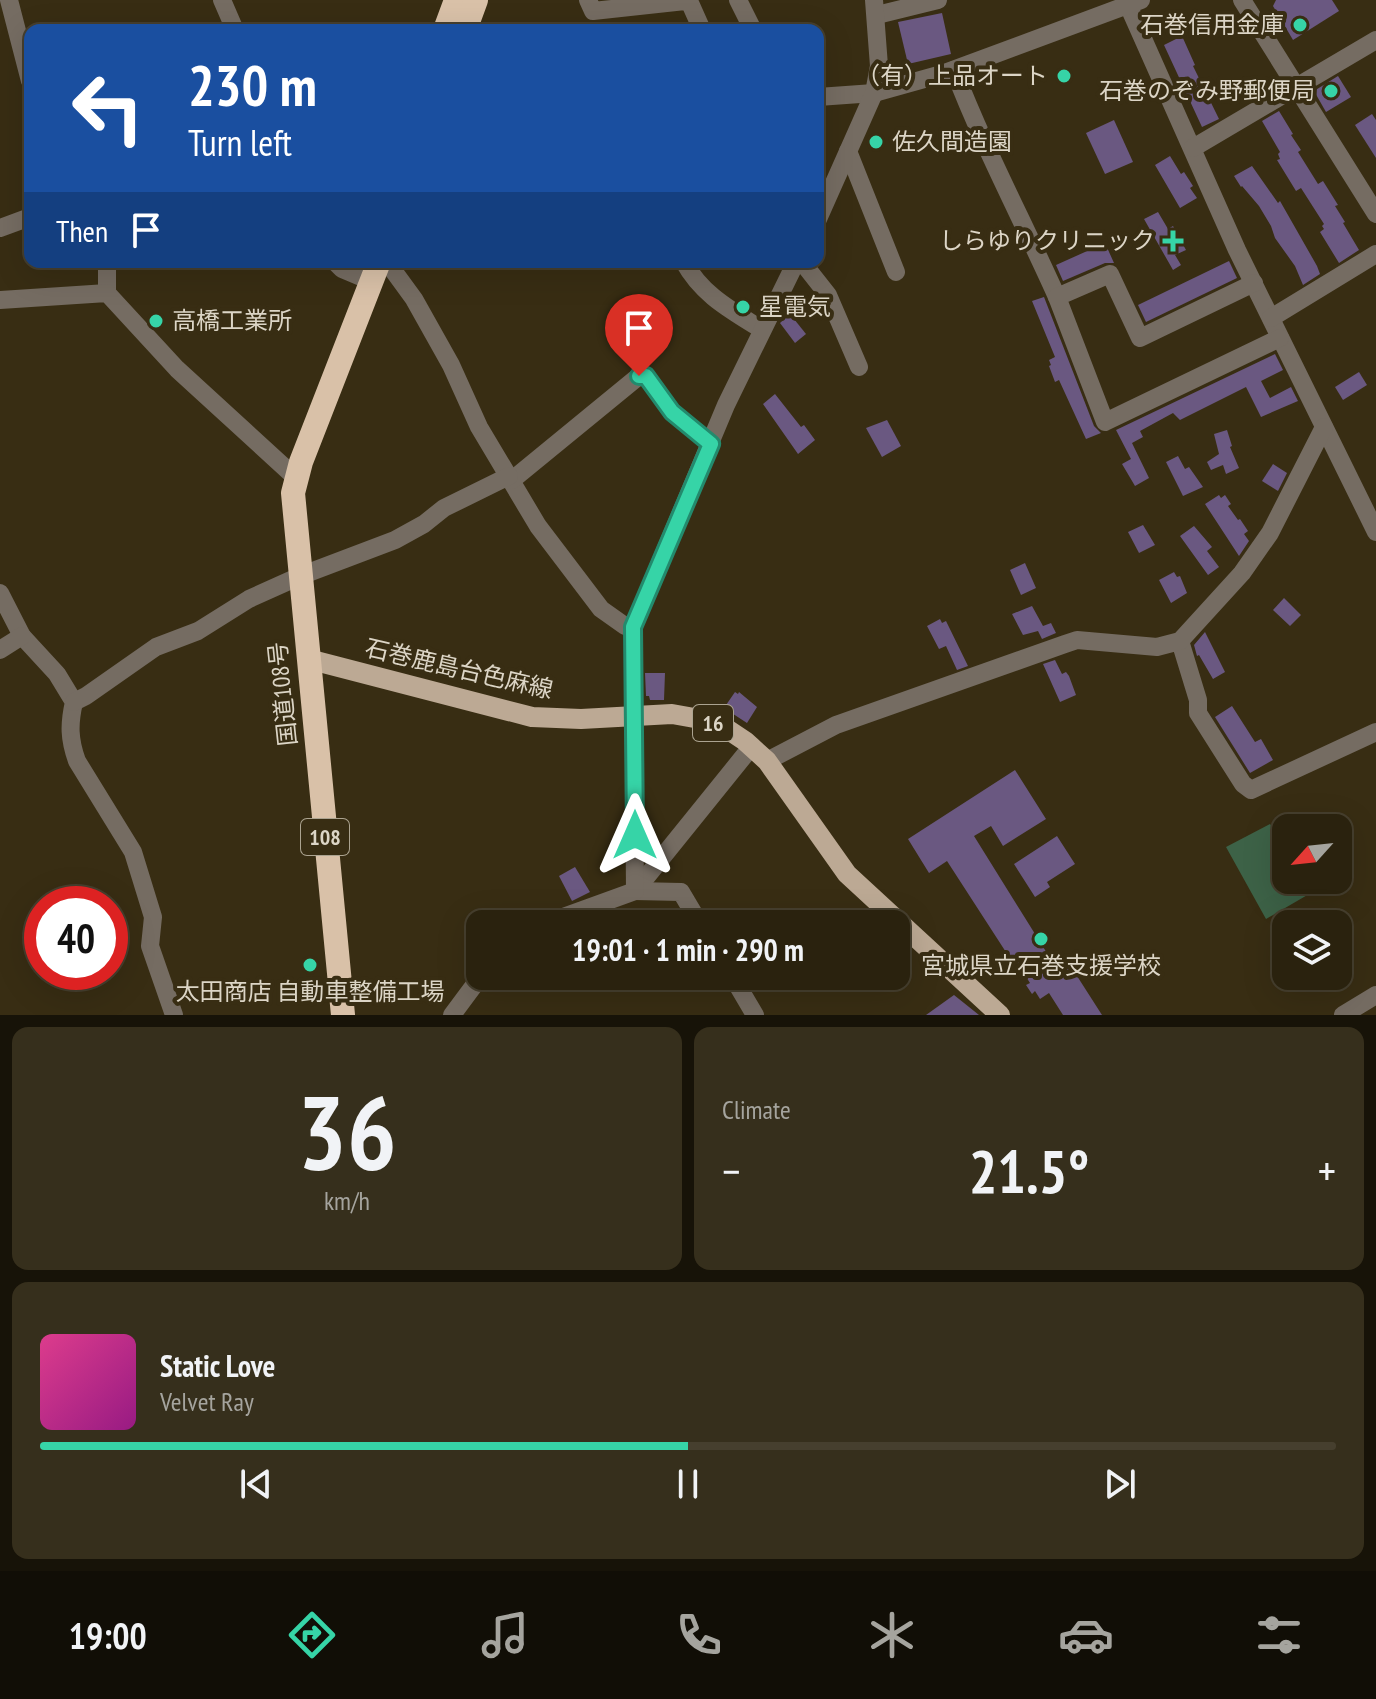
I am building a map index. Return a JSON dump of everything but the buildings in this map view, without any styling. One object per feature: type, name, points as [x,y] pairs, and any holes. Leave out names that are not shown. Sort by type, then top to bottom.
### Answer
[{"type":"highway","points":[[447,24],[456,0]]},
{"type":"highway","points":[[467,24],[476,0]]},
{"type":"highway","name":"国道108号","points":[[343,1015],[293,507],[295,477],[335,374],[368,268]]},
{"type":"main road","name":"石巻鹿島台色麻線","points":[[308,659],[532,717],[581,719],[672,714],[700,719],[727,729],[767,761],[847,874],[1000,1015]]},
{"type":"street","points":[[9,0],[24,58]]},
{"type":"street","points":[[222,0],[232,24]]},
{"type":"street","points":[[588,0],[593,11],[692,1],[700,24]]},
{"type":"street","points":[[738,0],[750,24]]},
{"type":"street","points":[[824,205],[874,93],[879,66],[876,7],[938,0]]},
{"type":"street","points":[[1242,0],[1376,214]]},
{"type":"street","points":[[824,97],[874,93],[954,70],[1135,3],[1193,148],[1254,283],[1374,524]]},
{"type":"street","points":[[1193,148],[1296,88],[1373,50]]},
{"type":"street","points":[[954,70],[992,164],[1018,209],[1057,297],[1105,422],[1280,338]]},
{"type":"street","points":[[848,151],[896,272]]},
{"type":"street","points":[[0,228],[24,219]]},
{"type":"street","points":[[1271,318],[1376,254]]},
{"type":"street","points":[[107,268],[107,293],[177,369],[295,477]]},
{"type":"street","points":[[391,268],[414,299],[451,365],[479,427],[538,526],[601,609],[625,626],[633,627]]},
{"type":"street","points":[[688,268],[699,286],[717,302],[761,329]]},
{"type":"street","points":[[635,891],[633,627],[761,329],[793,268]]},
{"type":"street","points":[[807,268],[828,295],[859,367]]},
{"type":"street","points":[[1057,297],[1110,274],[1140,338],[1254,283]]},
{"type":"street","points":[[0,300],[107,293]]},
{"type":"street","points":[[74,702],[156,647],[198,631],[249,599],[395,540],[424,524],[444,508],[511,478],[639,376],[646,376],[672,412],[711,444]]},
{"type":"street","points":[[767,761],[836,725],[1077,640],[1157,647],[1180,641],[1242,573],[1270,533],[1324,427]]},
{"type":"street","points":[[0,593],[22,636],[57,674],[74,702],[69,725],[71,745],[77,761],[133,852],[153,917],[150,946],[174,1015]]},
{"type":"street","points":[[0,650],[22,636]]},
{"type":"street","points":[[1180,641],[1198,700],[1198,713],[1233,769],[1251,790],[1376,732]]},
{"type":"street","points":[[635,891],[752,746]]},
{"type":"street","points":[[583,910],[635,891],[681,892],[692,910]]},
{"type":"street","points":[[452,1015],[471,990]]},
{"type":"street","points":[[740,990],[755,1015]]},
{"type":"street","points":[[1343,1015],[1376,995]]},
{"type":"green space","points":[[1270,824],[1272,894],[1309,894],[1282,910],[1272,910],[1272,916],[1266,919],[1226,847]]},
{"type":"place","name":"石巻信用金庫","points":[[1300,25]]},
{"type":"place","name":"（有）上品オート","points":[[1064,76]]},
{"type":"place","name":"石巻のぞみ野郵便局","points":[[1331,91]]},
{"type":"place","name":"佐久間造園","points":[[876,142]]},
{"type":"place","name":"しらゆりクリニック","points":[[1173,241]]},
{"type":"place","name":"星電気","points":[[743,307]]},
{"type":"place","name":"高橋工業所","points":[[156,321]]},
{"type":"place","name":"宮城県立石巻支援学校","points":[[1041,939]]},
{"type":"place","name":"太田商店 自動車整備工場","points":[[310,965]]},
{"type":"route","points":[[635,835],[633,627],[711,444],[672,412],[646,376],[639,376]]}]
